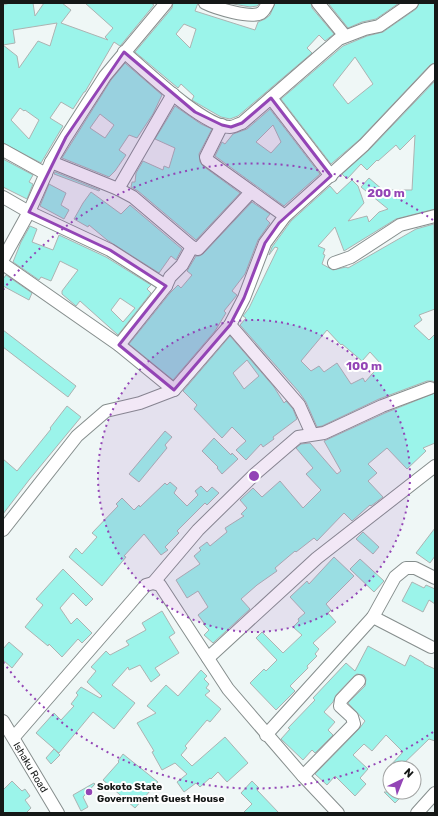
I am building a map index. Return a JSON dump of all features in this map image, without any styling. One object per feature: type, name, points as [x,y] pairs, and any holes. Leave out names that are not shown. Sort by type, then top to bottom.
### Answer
[{"type":"street","points":[[3,259],[28,212],[51,162],[105,76],[166,3]]},
{"type":"street","points":[[205,3],[230,12],[254,15],[261,13],[268,3]]},
{"type":"street","points":[[318,3],[345,36]]},
{"type":"street","points":[[124,52],[195,112],[222,126],[231,127],[242,123],[339,39],[365,29],[379,26],[412,3]]},
{"type":"street","points":[[3,530],[77,436],[106,411],[140,403],[174,390],[230,325],[244,298],[265,243],[284,216],[364,145],[435,70]]},
{"type":"street","points":[[118,189],[173,94]]},
{"type":"street","points":[[271,98],[330,176]]},
{"type":"street","points":[[222,126],[206,158],[207,160],[284,216]]},
{"type":"street","points":[[3,150],[46,174]]},
{"type":"street","points":[[51,162],[118,189],[133,197],[192,247],[198,249],[251,192]]},
{"type":"street","points":[[3,197],[28,212],[110,250],[166,286]]},
{"type":"street","points":[[334,263],[351,256],[400,225],[435,216]]},
{"type":"street","points":[[119,345],[166,286],[170,277],[182,265],[192,247]]},
{"type":"street","points":[[3,264],[119,345],[174,390]]},
{"type":"street","points":[[230,325],[298,405],[312,434]]},
{"type":"street","points":[[14,738],[146,585],[152,583],[198,530],[255,474],[298,437],[324,433],[382,406],[430,388]]},
{"type":"street","points":[[208,658],[317,558],[435,466]]},
{"type":"street","points":[[266,735],[373,616],[395,577],[406,568],[415,568],[435,578]]},
{"type":"street","points":[[152,583],[160,585],[228,689],[266,735],[338,813]]},
{"type":"street","points":[[373,616],[431,647]]},
{"type":"street","points":[[303,776],[354,724],[352,717],[340,706],[341,700],[359,681]]},
{"type":"street","name":"Ishaku Road","points":[[3,721],[58,813]]},
{"type":"street","points":[[417,813],[435,793]]},
{"type":"highlighted area","points":[[124,52],[195,112],[222,125],[231,127],[242,123],[271,98],[331,176],[279,223],[265,243],[244,298],[230,325],[174,390],[119,345],[166,286],[110,250],[29,212],[66,137]]},
{"type":"building","points":[[10,3],[33,3],[35,16],[44,3],[62,3],[71,10],[61,23],[108,40],[105,37],[113,28],[85,3],[151,3],[154,5],[120,46],[114,42],[85,92],[73,109],[61,102],[50,118],[63,126],[41,163],[3,143],[3,45],[3,5]],"holes":[[[57,23],[50,46],[38,41],[19,68],[17,56],[3,45],[15,43],[13,30]],[[20,108],[24,111],[25,110],[39,120],[29,139],[11,120]]]},
{"type":"building","points":[[173,3],[198,3],[195,11],[255,30],[258,22],[270,15],[275,3],[311,3],[312,8],[334,34],[325,41],[319,35],[307,48],[312,53],[238,116],[230,119],[221,117],[192,100],[194,96],[181,84],[178,88],[135,52],[172,8]],"holes":[[[184,24],[196,29],[190,48],[176,34]]]},
{"type":"building","points":[[228,3],[260,3],[257,6],[250,7]]},
{"type":"building","points":[[328,3],[399,3],[376,19],[362,22],[348,28]]},
{"type":"building","points":[[419,3],[435,3],[435,63],[430,65],[359,140],[331,164],[281,99],[343,46],[367,36],[383,32],[416,9]],"holes":[[[355,57],[373,84],[348,104],[333,85]]]},
{"type":"building","points":[[125,63],[162,95],[153,114],[137,138],[129,135],[119,150],[126,155],[109,177],[62,158],[111,80]],"holes":[[[100,114],[114,125],[105,138],[90,128]]]},
{"type":"building","points":[[435,81],[435,209],[396,219],[344,251],[335,227],[318,246],[325,249],[322,264],[333,270],[346,267],[348,268],[416,229],[434,224],[435,309],[419,315],[422,320],[414,326],[429,340],[435,334],[435,382],[427,381],[379,399],[317,427],[306,402],[299,392],[240,325],[246,318],[243,316],[249,308],[278,248],[275,247],[269,255],[272,247],[291,221],[330,186],[337,194],[352,180],[358,186],[364,203],[348,221],[367,216],[369,222],[379,212],[388,209],[361,187],[369,178],[383,190],[412,190],[415,135],[400,150],[396,145],[367,170],[361,164],[347,179],[342,174],[369,150]],"holes":[[[327,330],[341,345],[342,344],[362,361],[370,352],[381,364],[365,382],[363,378],[351,384],[337,363],[324,372],[319,366],[311,371],[301,361]]]},
{"type":"building","points":[[175,106],[201,124],[212,129],[199,154],[200,162],[203,166],[240,193],[196,240],[138,191],[131,187],[132,182],[135,182],[136,173],[143,161],[163,170],[164,166],[169,168],[175,148],[155,139]]},
{"type":"building","points":[[270,109],[320,174],[284,206],[215,156],[222,142],[225,144],[233,134],[247,129]],"holes":[[[273,125],[281,142],[271,153],[256,142]]]},
{"type":"building","points":[[3,159],[33,175],[29,182],[33,184],[27,199],[3,187]]},
{"type":"building","points":[[55,172],[100,190],[99,191],[54,174]]},
{"type":"building","points":[[49,184],[66,193],[61,205],[69,210],[64,219],[40,206]]},
{"type":"building","points":[[91,192],[121,214],[130,205],[182,249],[176,260],[171,256],[159,273],[107,240],[89,225],[88,227],[74,219]]},
{"type":"building","points":[[252,202],[270,214],[266,219],[270,223],[258,240],[245,274],[232,291],[237,295],[224,311],[226,313],[215,331],[173,380],[129,344],[170,293],[178,285],[181,288],[192,275],[187,271],[196,256],[203,254]]},
{"type":"building","points":[[30,226],[37,229],[32,242],[53,250],[59,235],[106,257],[151,285],[147,289],[151,293],[118,335],[80,301],[76,306],[62,294],[62,291],[78,270],[60,261],[51,281],[41,277],[39,280],[13,262],[21,242]],"holes":[[[120,298],[135,308],[123,322],[111,310]]]},
{"type":"building","points":[[6,275],[32,293],[29,300],[3,286],[3,279]]},
{"type":"building","points":[[3,330],[76,386],[68,397],[3,347]]},
{"type":"building","points":[[230,336],[274,387],[284,403],[286,401],[293,409],[297,419],[273,437],[274,439],[263,447],[261,444],[246,460],[236,450],[246,441],[232,427],[222,438],[194,409],[197,405],[183,391]],"holes":[[[247,360],[259,376],[244,389],[233,373]]]},
{"type":"building","points":[[435,393],[435,443],[423,448],[426,451],[407,469],[387,448],[368,464],[377,473],[368,481],[383,497],[371,506],[370,505],[352,521],[344,513],[317,541],[314,538],[296,552],[295,551],[275,568],[277,571],[257,585],[241,599],[250,609],[213,643],[204,635],[209,630],[203,624],[204,623],[198,615],[208,607],[198,591],[187,598],[176,580],[200,564],[194,556],[201,550],[199,548],[207,542],[210,546],[227,532],[225,528],[244,516],[241,514],[247,508],[240,500],[253,488],[262,497],[280,481],[303,508],[321,490],[306,474],[313,468],[296,448],[301,444],[310,443],[337,474],[341,471],[324,441],[385,413]]},
{"type":"building","points":[[67,406],[81,417],[3,514],[3,459],[17,471],[51,429],[50,428]]},
{"type":"building","points":[[165,431],[172,437],[165,445],[167,448],[139,482],[129,474]]},
{"type":"building","points":[[214,438],[231,455],[232,453],[238,459],[222,474],[217,468],[218,467],[202,451]]},
{"type":"building","points":[[170,482],[177,488],[174,493],[187,506],[198,495],[195,491],[201,486],[207,492],[212,487],[219,493],[207,505],[205,503],[177,531],[179,533],[165,547],[168,550],[161,555],[144,534],[124,556],[126,557],[102,586],[69,557],[76,548],[82,554],[97,537],[92,533],[118,506],[116,504],[122,498],[134,510],[139,505],[140,507],[165,483],[167,485]]},
{"type":"building","points":[[435,528],[435,556],[430,563],[416,553]]},
{"type":"building","points":[[363,532],[379,547],[373,554],[356,539]]},
{"type":"building","points":[[334,557],[354,576],[326,604],[331,610],[328,613],[336,622],[313,643],[319,649],[315,654],[317,656],[307,666],[308,668],[290,686],[295,691],[276,710],[250,683],[264,669],[266,671],[277,660],[256,638],[262,632],[283,653],[302,635],[293,627],[299,621],[298,619],[305,613],[290,597],[307,581],[309,584]]},
{"type":"building","points":[[360,559],[384,581],[374,592],[350,569]]},
{"type":"building","points":[[63,569],[93,599],[86,606],[73,593],[60,608],[71,624],[77,618],[92,633],[82,643],[78,639],[62,657],[49,644],[48,646],[25,627],[43,605],[36,599]]},
{"type":"building","points":[[412,582],[424,588],[426,585],[435,589],[435,604],[429,600],[423,612],[402,601]]},
{"type":"building","points":[[162,611],[175,633],[169,637],[179,653],[155,668],[160,675],[151,682],[140,665],[129,670],[128,667],[112,685],[135,703],[114,729],[93,712],[59,753],[36,733],[54,713],[61,720],[74,706],[71,704],[78,695],[76,693],[81,687],[100,698],[102,696],[87,682],[96,671],[91,667],[106,651],[110,655],[129,645],[126,641],[146,630],[142,623]]},
{"type":"building","points":[[9,642],[23,654],[12,668],[3,660],[3,649]]},
{"type":"building","points":[[368,646],[405,666],[410,655],[435,669],[435,741],[429,739],[407,760],[396,760],[403,752],[386,735],[372,751],[364,744],[353,755],[368,769],[360,778],[366,784],[355,796],[335,776],[327,785],[315,774],[365,721],[348,703],[365,686],[366,679],[364,675],[357,674],[354,676],[336,695],[333,702],[324,712],[335,722],[328,730],[333,735],[315,753],[312,750],[303,760],[281,739],[290,729],[288,728],[315,700],[313,698],[346,663],[355,671]]},
{"type":"building","points":[[201,670],[207,676],[204,679],[209,684],[206,688],[210,691],[205,695],[221,709],[210,722],[207,720],[185,746],[187,748],[181,755],[192,766],[225,737],[248,763],[227,782],[218,772],[200,787],[196,783],[184,792],[177,782],[187,774],[175,763],[162,770],[152,752],[154,751],[137,723],[156,713],[147,706],[166,685],[178,696]]},
{"type":"building","points":[[54,749],[60,755],[51,764],[46,758]]},
{"type":"building","points":[[123,754],[158,782],[135,808],[103,780],[119,762],[118,761]]},
{"type":"building","points":[[12,781],[22,791],[25,789],[30,796],[25,800],[31,808],[26,813],[3,813],[3,790]]},
{"type":"building","points":[[252,781],[259,788],[257,790],[279,813],[243,813],[252,804],[241,793]]},
{"type":"building","points":[[94,783],[95,784],[83,797],[88,807],[81,811],[73,795]]},
{"type":"place","name":"Sokoto State Government Guest House","points":[[89,792]]}]
